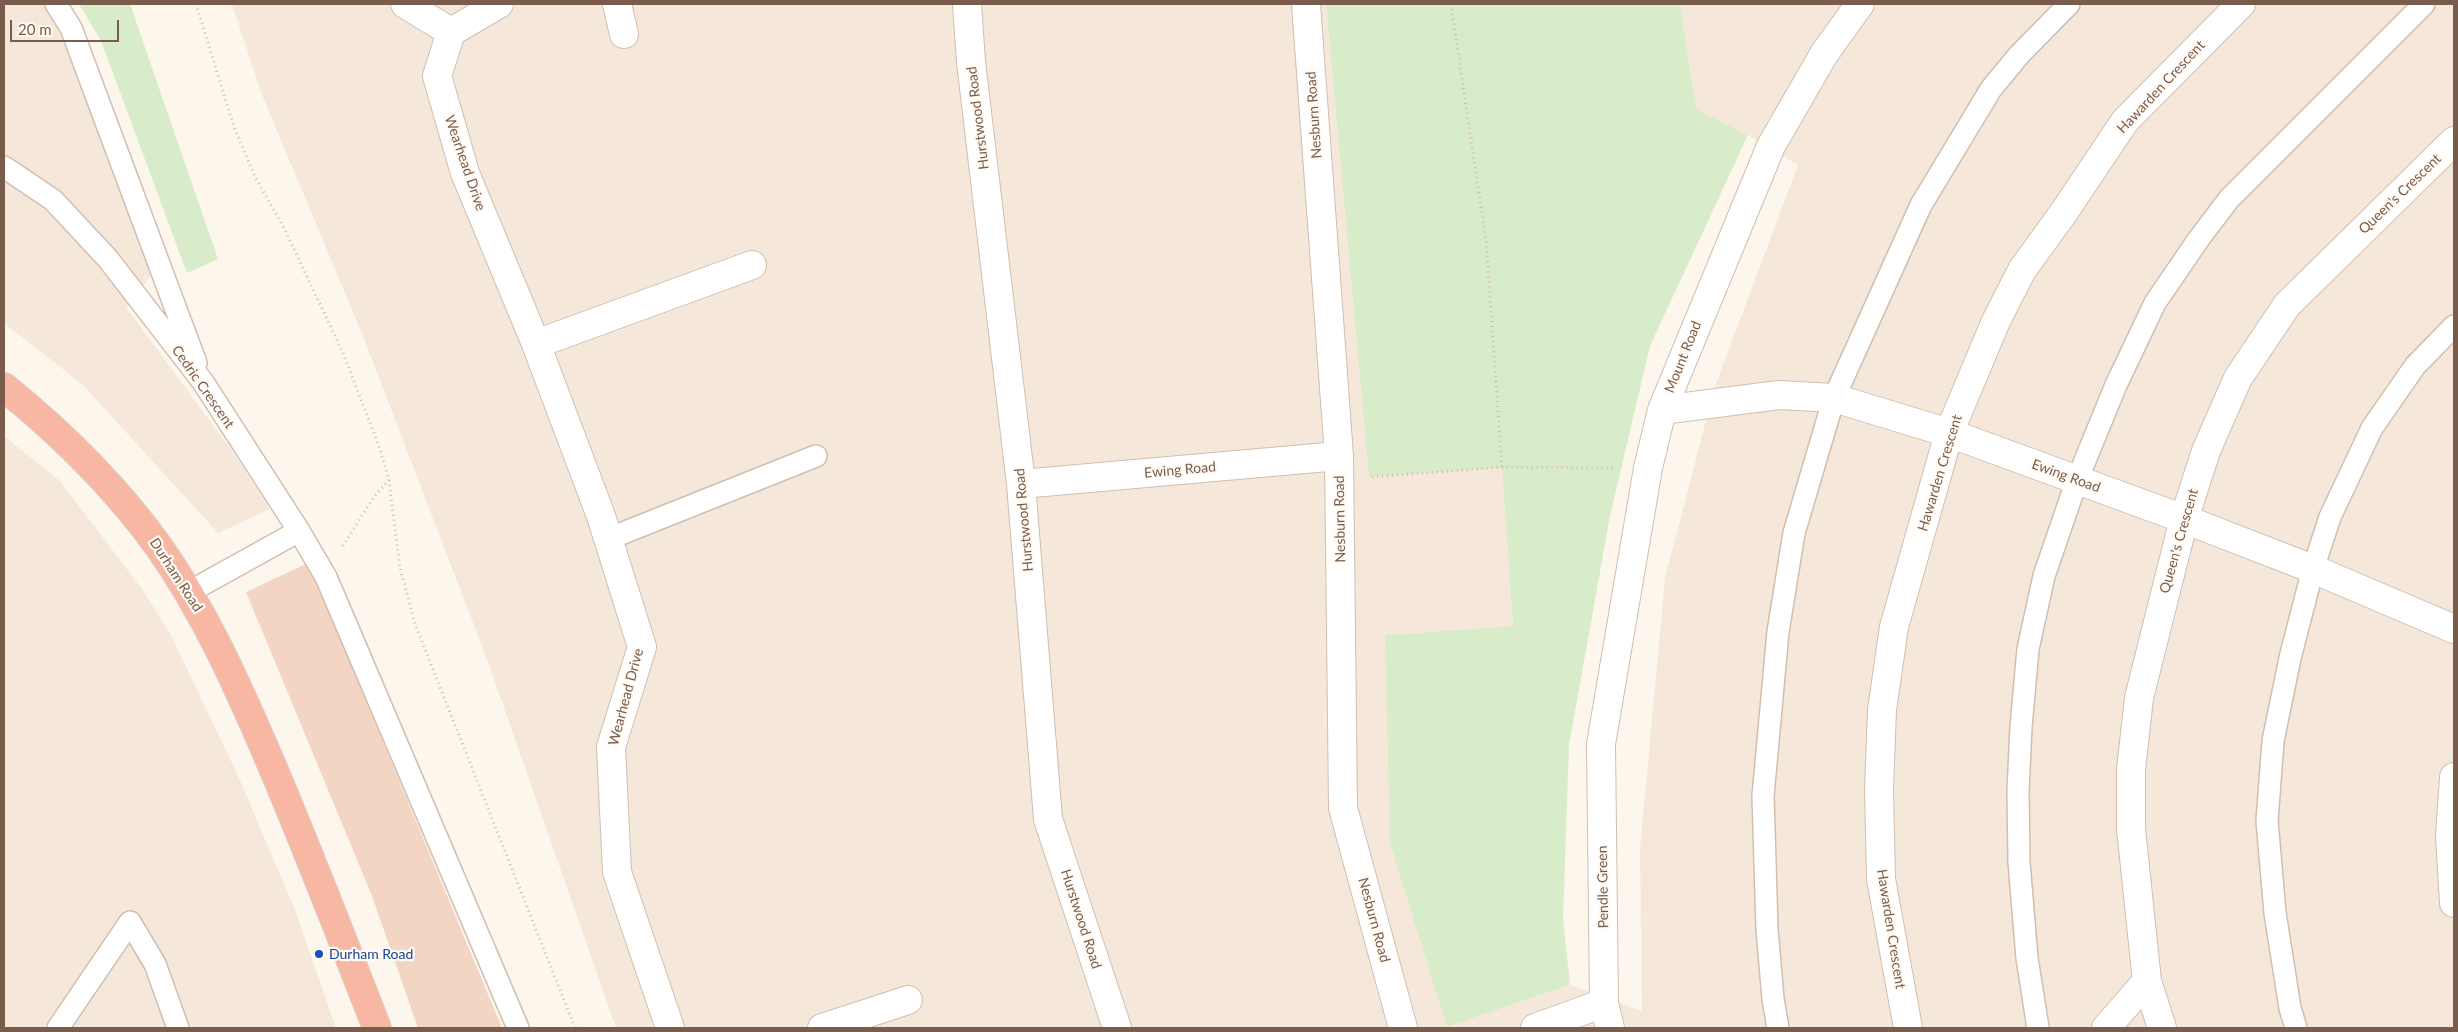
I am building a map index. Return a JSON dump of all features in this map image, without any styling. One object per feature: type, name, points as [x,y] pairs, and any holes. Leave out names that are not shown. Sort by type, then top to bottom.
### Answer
[{"type":"highway","name":"Durham Road","points":[[4,387],[43,419],[86,460],[125,504],[159,547],[189,592],[218,645],[252,718],[301,833],[377,1028]]},
{"type":"street","points":[[405,4],[451,32],[499,4]]},
{"type":"street","points":[[617,4],[624,34]]},
{"type":"street","name":"Hurstwood Road","points":[[967,4],[971,62],[1021,484],[1048,819],[1118,1028]]},
{"type":"street","name":"Nesburn Road","points":[[1306,4],[1339,468],[1343,808],[1403,1028]]},
{"type":"street","name":"Mount Road","points":[[1601,744],[1648,468],[1662,410],[1771,146],[1824,54],[1860,4]]},
{"type":"street","name":"Hawarden Crescent","points":[[1908,1028],[1881,879],[1878,789],[1882,710],[1894,627],[1949,433],[1993,329],[2022,270],[2064,212],[2125,121],[2241,4]]},
{"type":"street","name":"Wearhead Drive","points":[[451,32],[437,76],[465,173],[536,344],[608,539],[642,647],[611,747],[617,872],[670,1028]]},
{"type":"street","name":"Queen's Crescent","points":[[2162,1028],[2147,981],[2131,829],[2131,769],[2138,698],[2184,519],[2206,451],[2238,378],[2287,305],[2454,141]]},
{"type":"street","points":[[536,344],[752,265]]},
{"type":"street","name":"Ewing Road","points":[[1662,410],[1779,395],[1834,398],[1949,433],[2184,519],[2313,569],[2454,629]]},
{"type":"street","name":"Ewing Road","points":[[1021,484],[1339,468]]},
{"type":"street","name":"Pendle Green","points":[[1601,744],[1607,1016]]},
{"type":"street","points":[[2454,778],[2450,837],[2454,903]]},
{"type":"street","points":[[2106,1028],[2147,981]]},
{"type":"street","points":[[822,1028],[908,1000]]},
{"type":"street","points":[[1535,1028],[1607,1016]]},
{"type":"lane","points":[[56,4],[71,28],[203,382]]},
{"type":"lane","points":[[1778,1028],[1773,999],[1767,929],[1763,796],[1778,632],[1794,533],[1834,398],[1921,205],[1991,89],[2020,55],[2069,4]]},
{"type":"lane","points":[[2038,1028],[2027,958],[2019,862],[2018,791],[2021,727],[2028,649],[2044,576],[2077,480],[2116,385],[2155,303],[2198,240],[2229,199],[2424,4]]},
{"type":"lane","name":"Cedric Crescent","points":[[4,167],[53,200],[108,259],[203,382],[299,531],[326,577],[518,1028]]},
{"type":"lane","points":[[2296,1028],[2290,1008],[2276,913],[2268,821],[2273,741],[2290,658],[2313,569],[2330,517],[2372,428],[2415,366],[2454,326]]},
{"type":"lane","points":[[608,539],[816,456]]},
{"type":"lane","points":[[189,592],[299,531]]},
{"type":"lane","points":[[58,1028],[130,922],[155,964],[178,1028]]},
{"type":"path","points":[[196,4],[241,144],[254,177],[284,228],[343,353],[379,446],[389,480],[400,568],[415,624],[575,1028]]},
{"type":"path","points":[[1451,4],[1486,241],[1502,467]]},
{"type":"path","points":[[1339,468],[1648,468]]},
{"type":"path","points":[[326,577],[360,518],[389,480]]},
{"type":"shaded area","points":[[4,4],[45,4],[57,25],[153,273],[126,307],[232,451],[270,509],[218,533],[83,385],[4,323]]},
{"type":"shaded area","points":[[232,4],[1326,4],[1369,477],[1502,467],[1513,626],[1385,635],[1447,1027],[1570,985],[1642,1011],[1640,848],[1665,578],[1715,386],[1798,165],[1748,135],[1696,109],[1680,4],[2454,4],[2454,1028],[616,1028],[488,662],[363,336],[262,95]]},
{"type":"shaded area","points":[[4,436],[60,481],[142,589],[170,633],[240,780],[295,910],[336,1028],[4,1028]]},
{"type":"green space","points":[[79,4],[130,4],[218,259],[187,273],[101,41]]},
{"type":"green space","points":[[1326,4],[1680,4],[1696,109],[1748,135],[1650,346],[1610,516],[1569,745],[1563,919],[1570,985],[1447,1027],[1390,843],[1385,635],[1513,626],[1502,468],[1369,477]]},
{"type":"building","points":[[308,563],[502,1028],[418,1028],[372,896],[246,592]]},
{"type":"place","name":"Durham Road","points":[[319,954]]}]
